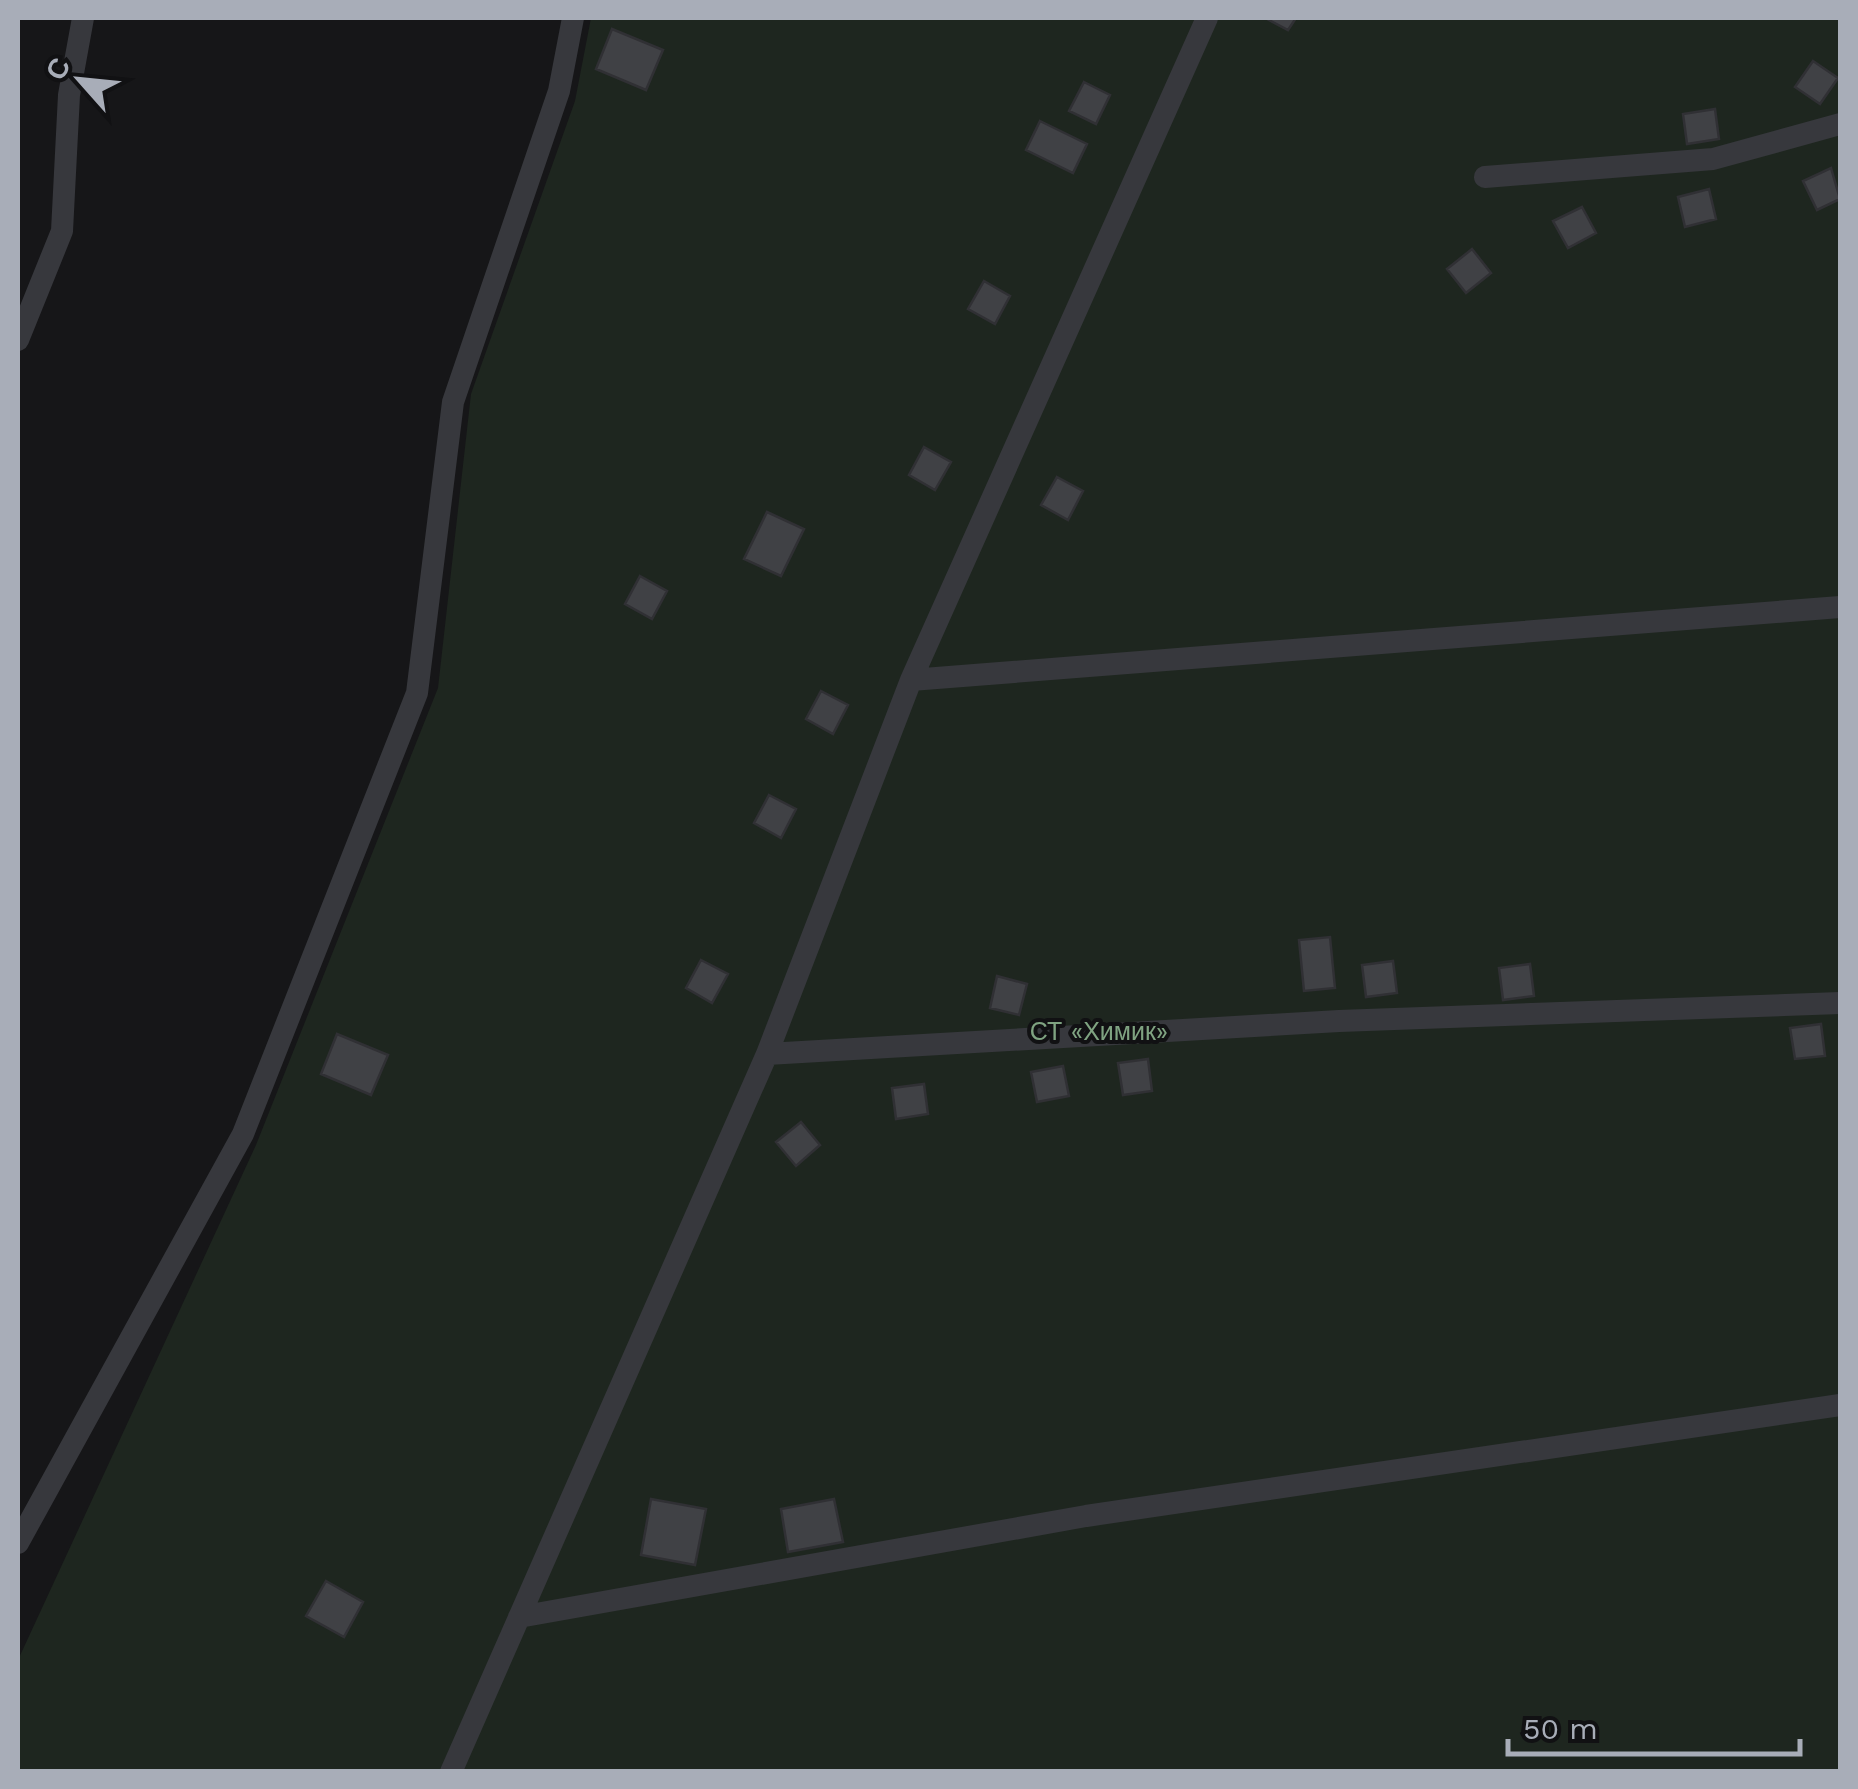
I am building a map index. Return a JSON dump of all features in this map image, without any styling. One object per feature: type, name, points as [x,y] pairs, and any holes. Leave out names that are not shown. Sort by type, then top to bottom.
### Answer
[{"type":"lane","points":[[18,340],[62,231],[68,95],[82,18]]},
{"type":"lane","points":[[18,1543],[243,1134],[416,693],[453,402],[558,91],[572,18]]},
{"type":"lane","points":[[451,1772],[767,1054],[910,680],[1206,18]]},
{"type":"lane","points":[[1485,178],[1714,159],[1840,124]]},
{"type":"lane","points":[[910,680],[1840,607]]},
{"type":"lane","points":[[767,1054],[1339,1021],[1840,1002]]},
{"type":"lane","points":[[519,1618],[1086,1516],[1840,1405]]},
{"type":"green space","name":"СТ «Химик»","points":[[591,18],[1840,18],[1840,1771],[18,1772],[18,1660],[256,1145],[438,688],[471,394],[575,101]]},
{"type":"building","points":[[1265,18],[1296,18],[1288,30]]},
{"type":"building","points":[[612,29],[663,50],[646,90],[596,69]]},
{"type":"building","points":[[1813,61],[1838,78],[1820,104],[1795,87]]},
{"type":"building","points":[[1084,82],[1110,95],[1096,124],[1069,111]]},
{"type":"building","points":[[1715,109],[1719,139],[1687,144],[1683,114]]},
{"type":"building","points":[[1040,121],[1087,144],[1073,173],[1026,150]]},
{"type":"building","points":[[1831,168],[1840,199],[1817,210],[1803,181]]},
{"type":"building","points":[[1709,189],[1716,219],[1685,227],[1678,197]]},
{"type":"building","points":[[1582,207],[1596,233],[1568,248],[1553,221]]},
{"type":"building","points":[[1472,249],[1491,273],[1466,293],[1447,269]]},
{"type":"building","points":[[984,281],[1010,296],[995,324],[968,309]]},
{"type":"building","points":[[924,447],[951,462],[935,490],[909,475]]},
{"type":"building","points":[[1057,477],[1083,491],[1068,520],[1041,505]]},
{"type":"building","points":[[767,512],[804,529],[781,576],[744,559]]},
{"type":"building","points":[[640,576],[667,591],[652,619],[625,604]]},
{"type":"building","points":[[821,691],[848,705],[833,734],[806,719]]},
{"type":"building","points":[[769,795],[796,809],[781,838],[754,823]]},
{"type":"building","points":[[1330,937],[1335,988],[1304,991],[1299,940]]},
{"type":"building","points":[[701,960],[728,974],[712,1003],[686,988]]},
{"type":"building","points":[[1393,961],[1397,993],[1366,997],[1362,965]]},
{"type":"building","points":[[1530,964],[1534,996],[1503,1000],[1499,968]]},
{"type":"building","points":[[997,976],[1027,984],[1019,1015],[990,1008]]},
{"type":"building","points":[[1821,1024],[1825,1056],[1795,1059],[1790,1028]]},
{"type":"building","points":[[337,1034],[388,1055],[371,1095],[321,1074]]},
{"type":"building","points":[[1148,1059],[1152,1091],[1123,1095],[1118,1063]]},
{"type":"building","points":[[1063,1066],[1069,1096],[1037,1102],[1031,1072]]},
{"type":"building","points":[[924,1084],[928,1114],[896,1119],[892,1088]]},
{"type":"building","points":[[801,1122],[820,1145],[796,1166],[776,1142]]},
{"type":"building","points":[[651,1499],[706,1509],[695,1565],[641,1555]]},
{"type":"building","points":[[834,1499],[843,1542],[788,1552],[781,1509]]},
{"type":"building","points":[[326,1581],[363,1602],[344,1637],[306,1616]]}]
